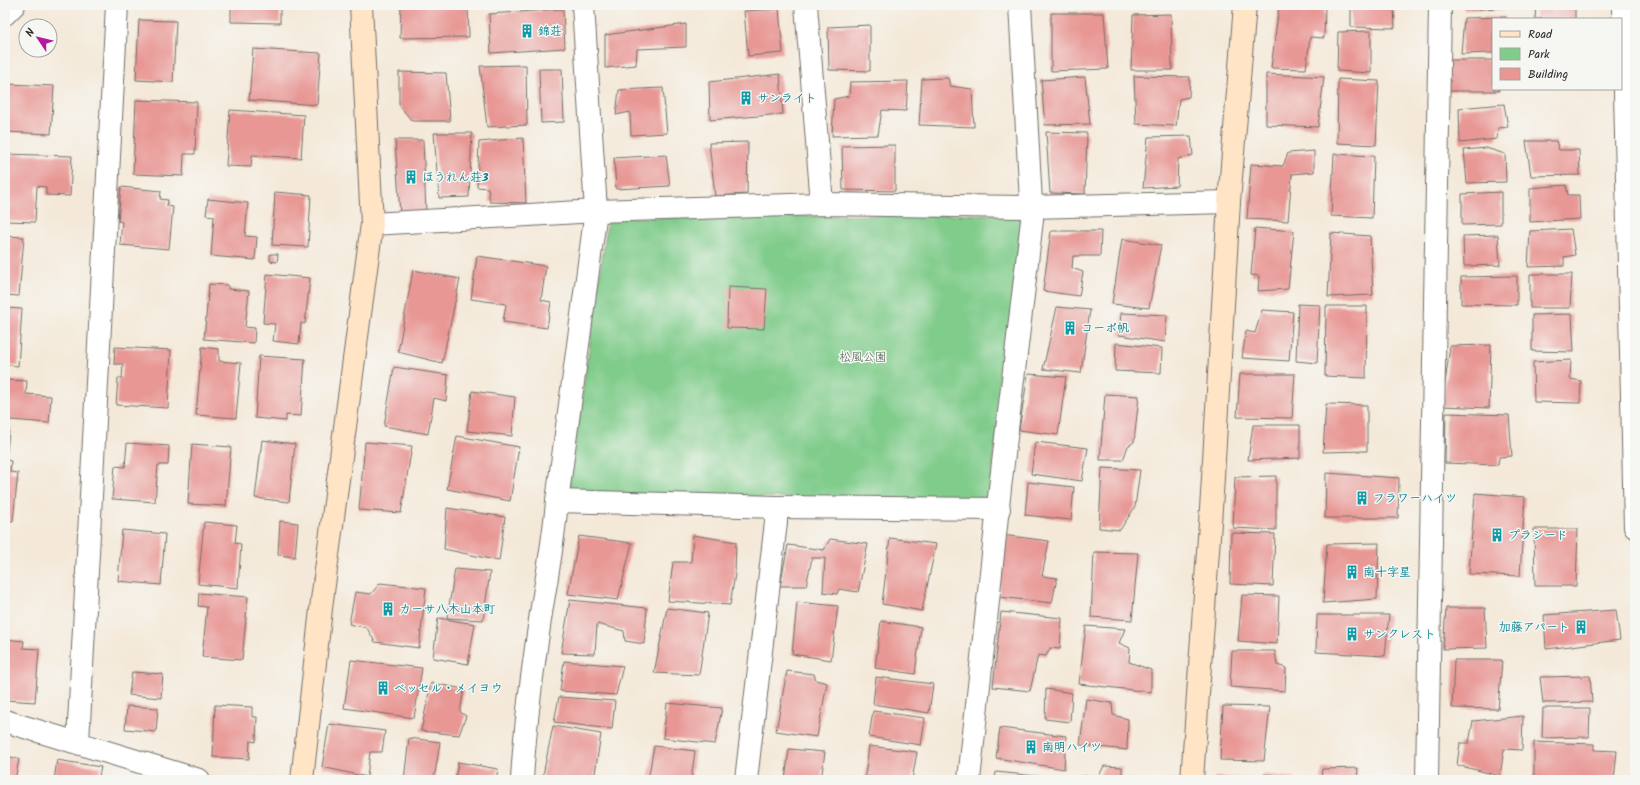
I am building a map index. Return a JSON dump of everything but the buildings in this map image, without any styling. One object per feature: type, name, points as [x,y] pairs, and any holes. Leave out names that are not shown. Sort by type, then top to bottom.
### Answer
[{"type":"street","points":[[5,14],[14,5]]},
{"type":"street","points":[[78,742],[118,5]]},
{"type":"street","points":[[302,780],[322,600],[372,224],[361,5]]},
{"type":"street","points":[[522,780],[524,751],[538,638],[556,521],[557,501],[596,211],[583,5]]},
{"type":"street","points":[[806,5],[822,204]]},
{"type":"street","points":[[969,780],[1032,220],[1020,5]]},
{"type":"street","points":[[1192,780],[1212,494],[1229,202],[1245,5]]},
{"type":"street","points":[[1427,780],[1440,5]]},
{"type":"street","points":[[1623,5],[1635,527]]},
{"type":"street","points":[[372,224],[596,211],[822,204],[1031,207],[1229,202]]},
{"type":"street","points":[[557,501],[776,507],[999,509]]},
{"type":"street","points":[[746,780],[776,522],[776,507]]},
{"type":"street","points":[[5,721],[199,780]]},
{"type":"green space","name":"松風公園","points":[[1023,214],[989,502],[568,493],[608,218]]},
{"type":"place","name":"錦荘","points":[[527,31]]},
{"type":"place","name":"サンライト","points":[[746,98]]},
{"type":"place","name":"ほうれん荘3","points":[[411,177]]},
{"type":"place","name":"コーポ帆","points":[[1070,328]]},
{"type":"place","name":"フラワーハイツ","points":[[1362,498]]},
{"type":"place","name":"プラシード","points":[[1497,535]]},
{"type":"place","name":"南十字星","points":[[1352,572]]},
{"type":"place","name":"カーサ八木山本町","points":[[388,609]]},
{"type":"place","name":"加藤アパート","points":[[1581,627]]},
{"type":"place","name":"サンクレスト","points":[[1352,634]]},
{"type":"place","name":"ベッセル・メイヨウ","points":[[383,688]]},
{"type":"place","name":"南明ハイツ","points":[[1031,747]]}]
